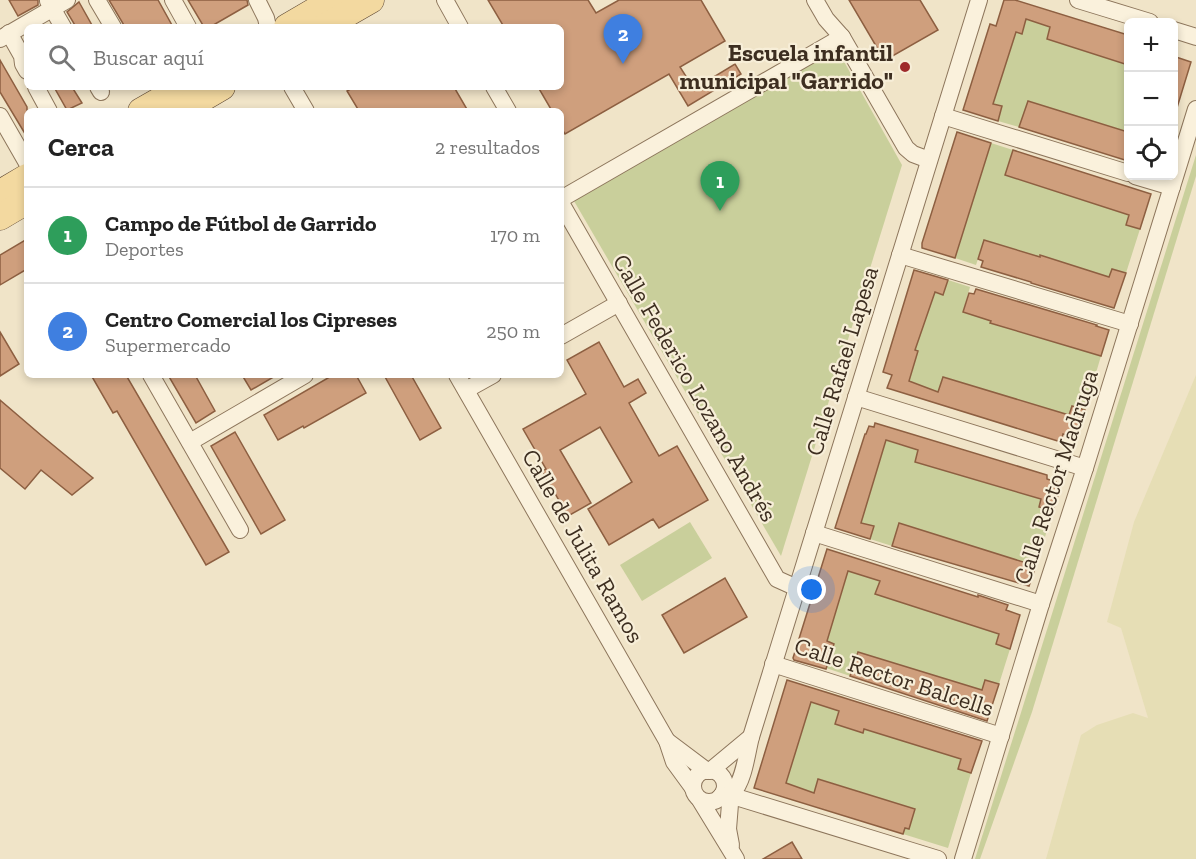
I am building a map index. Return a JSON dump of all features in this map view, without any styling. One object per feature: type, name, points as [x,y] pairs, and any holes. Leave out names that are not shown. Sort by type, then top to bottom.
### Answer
[{"type":"main road","points":[[292,24],[333,0]]},
{"type":"main road","points":[[329,24],[371,0]]},
{"type":"main road","points":[[146,108],[178,90]]},
{"type":"main road","points":[[186,108],[217,90]]},
{"type":"main road","points":[[0,193],[24,179]]},
{"type":"main road","points":[[0,217],[24,203]]},
{"type":"street","points":[[24,66],[22,56],[4,36],[50,4],[67,0]]},
{"type":"street","points":[[97,0],[111,24]]},
{"type":"street","points":[[173,0],[186,24]]},
{"type":"street","points":[[257,0],[267,24]]},
{"type":"street","points":[[445,0],[458,24]]},
{"type":"street","points":[[815,0],[826,19],[842,37],[906,147],[913,154],[929,160]]},
{"type":"street","name":"Calle Rafael Lapesa","points":[[725,794],[735,790],[742,774],[796,588],[979,0]]},
{"type":"street","points":[[1078,0],[1137,18]]},
{"type":"street","points":[[50,4],[61,24]]},
{"type":"street","points":[[1178,32],[1196,37]]},
{"type":"street","points":[[564,199],[842,37]]},
{"type":"street","points":[[38,90],[47,108]]},
{"type":"street","points":[[294,90],[304,108]]},
{"type":"street","points":[[497,90],[506,108]]},
{"type":"street","name":"Calle Rector Madruga","points":[[963,859],[1196,109]]},
{"type":"street","points":[[0,116],[24,158]]},
{"type":"street","points":[[943,116],[1124,173]]},
{"type":"street","points":[[1148,180],[1172,187]]},
{"type":"street","name":"Calle Federico Lozano Andrés","points":[[564,206],[777,579],[796,588]]},
{"type":"street","points":[[900,255],[1130,324]]},
{"type":"street","points":[[564,334],[619,303]]},
{"type":"street","points":[[153,378],[240,530]]},
{"type":"street","points":[[190,442],[300,378]]},
{"type":"street","name":"Calle de Julita Ramos","points":[[459,378],[667,741],[674,762],[735,857]]},
{"type":"street","points":[[466,390],[488,378]]},
{"type":"street","points":[[856,397],[1085,468]]},
{"type":"street","points":[[814,533],[1041,604]]},
{"type":"street","name":"Calle Rector Balcells","points":[[773,664],[1001,736]]},
{"type":"street","points":[[725,794],[716,801],[708,803],[696,794],[694,780],[699,774],[709,771],[751,737]]},
{"type":"street","name":"Calle de Julita Ramos","points":[[667,741],[709,771]]},
{"type":"street","points":[[709,771],[719,774],[724,781],[725,794]]},
{"type":"street","points":[[725,794],[938,859]]},
{"type":"street","name":"Calle de Julita Ramos","points":[[725,794],[730,804],[728,830],[735,857]]},
{"type":"shaded area","points":[[1196,375],[1196,859],[1046,859],[1081,735],[1097,725],[1133,713],[1148,718],[1121,628],[1107,622],[1134,522]]},
{"type":"green space","points":[[1040,8],[1055,12],[1047,39],[1124,64],[1124,131],[1028,101],[1019,127],[998,121],[1002,107],[993,104],[1016,32],[1022,33],[1026,19],[1036,22]]},
{"type":"green space","points":[[837,49],[902,165],[781,556],[574,201]]},
{"type":"green space","points":[[991,143],[1013,150],[1005,175],[1129,215],[1126,225],[1140,229],[1126,273],[1112,269],[1109,277],[984,241],[976,265],[955,258]]},
{"type":"green space","points":[[1196,155],[1196,176],[1032,712],[980,859],[975,859]]},
{"type":"green space","points":[[948,280],[970,287],[963,312],[991,321],[991,323],[1101,356],[1085,410],[1072,406],[1069,415],[944,377],[935,403],[915,397],[918,384],[909,381],[918,351],[915,350],[934,292],[943,295]]},
{"type":"green space","points":[[907,433],[922,437],[915,462],[1041,499],[1039,507],[1053,511],[1036,566],[899,523],[892,546],[870,539],[873,526],[861,523],[885,440],[903,446]]},
{"type":"green space","points":[[690,522],[712,558],[642,601],[620,565]]},
{"type":"green space","points":[[884,567],[876,594],[999,634],[996,644],[1010,649],[999,684],[985,680],[982,690],[858,652],[850,676],[826,668],[826,641],[848,571],[860,574]]},
{"type":"green space","points":[[825,691],[844,697],[836,724],[863,732],[864,729],[961,759],[958,769],[971,773],[948,848],[903,834],[905,828],[909,829],[915,809],[819,779],[810,805],[791,800],[795,787],[786,783],[811,702],[821,705]]},
{"type":"building","points":[[9,0],[38,0],[38,5],[18,16]]},
{"type":"building","points":[[109,0],[158,0],[171,24],[123,24]]},
{"type":"building","points":[[188,0],[247,0],[248,5],[215,24],[202,24]]},
{"type":"building","points":[[488,0],[588,0],[596,13],[619,0],[701,0],[725,41],[680,67],[694,89],[735,64],[741,74],[688,106],[669,74],[565,134],[564,108],[550,108],[540,90],[564,90],[564,24],[502,24]]},
{"type":"building","points":[[849,0],[920,0],[938,30],[882,62],[877,53],[879,51]]},
{"type":"building","points":[[1004,0],[1015,0],[1124,34],[1124,64],[1047,39],[1050,27],[1026,19],[1022,34],[1016,32],[993,104],[1002,106],[998,121],[963,110],[990,24],[996,26]]},
{"type":"building","points":[[79,2],[91,24],[74,24],[67,12]]},
{"type":"building","points":[[1178,58],[1191,62],[1178,104]]},
{"type":"building","points":[[0,60],[27,107],[24,108],[24,132],[0,92]]},
{"type":"building","points":[[56,90],[74,90],[82,103],[66,108]]},
{"type":"building","points":[[456,90],[466,108],[357,108],[347,91]]},
{"type":"building","points":[[1028,101],[1124,131],[1124,160],[1019,127]]},
{"type":"building","points":[[957,132],[991,143],[955,258],[922,248],[922,243]]},
{"type":"building","points":[[1013,150],[1151,194],[1140,229],[1126,225],[1129,215],[1005,175]]},
{"type":"building","points":[[984,240],[1109,277],[1112,269],[1126,273],[1114,308],[981,267],[983,261],[978,259]]},
{"type":"building","points":[[24,241],[24,271],[0,285],[0,255]]},
{"type":"building","points":[[914,270],[948,280],[943,295],[935,292],[915,350],[918,351],[909,381],[938,392],[943,377],[1069,415],[1072,406],[1085,410],[1077,438],[1063,434],[1061,442],[887,388],[892,375],[883,372]]},
{"type":"building","points":[[976,289],[1109,330],[1101,356],[990,323],[991,321],[963,312],[969,293],[974,294]]},
{"type":"building","points":[[0,332],[19,364],[0,376]]},
{"type":"building","points":[[599,342],[624,387],[638,379],[646,393],[629,403],[659,456],[677,446],[708,500],[659,528],[653,519],[609,545],[588,509],[632,482],[600,427],[560,450],[591,503],[568,516],[542,471],[546,469],[523,429],[586,394],[567,360]]},
{"type":"building","points":[[93,378],[128,378],[229,552],[206,565],[117,411],[113,413]]},
{"type":"building","points":[[170,378],[197,378],[215,411],[196,423]]},
{"type":"building","points":[[244,378],[272,378],[251,390]]},
{"type":"building","points":[[328,378],[358,378],[366,393],[278,440],[264,415]]},
{"type":"building","points":[[386,378],[413,378],[441,428],[420,440]]},
{"type":"building","points":[[0,400],[93,478],[72,495],[41,470],[25,489],[0,468]]},
{"type":"building","points":[[875,423],[1047,475],[1047,479],[1056,482],[1054,487],[1060,489],[1053,511],[1039,507],[1041,499],[915,462],[918,450],[886,440],[861,523],[874,526],[870,539],[835,528],[865,434],[869,426],[874,427]]},
{"type":"building","points":[[235,432],[285,520],[261,534],[211,446]]},
{"type":"building","points":[[899,523],[1036,566],[1029,586],[892,546]]},
{"type":"building","points":[[827,549],[1008,605],[1006,610],[1020,615],[1010,649],[996,644],[999,634],[875,594],[880,581],[848,571],[827,641],[834,644],[826,669],[794,660]]},
{"type":"building","points":[[725,578],[747,617],[684,653],[662,615]]},
{"type":"building","points":[[858,652],[982,690],[985,680],[999,684],[987,721],[850,676]]},
{"type":"building","points":[[787,680],[982,741],[971,773],[958,769],[961,759],[864,729],[863,733],[835,724],[839,711],[811,702],[786,783],[814,793],[818,779],[915,809],[909,829],[905,828],[903,834],[754,788]]},
{"type":"building","points":[[792,842],[802,859],[763,859]]},
{"type":"place","name":"Centro Comercial los Cipreses","points":[[623,64]]},
{"type":"place","name":"Escuela infantil municipal \"Garrido\"","points":[[905,67]]},
{"type":"place","name":"Campo de Fútbol de Garrido","points":[[720,211]]}]
